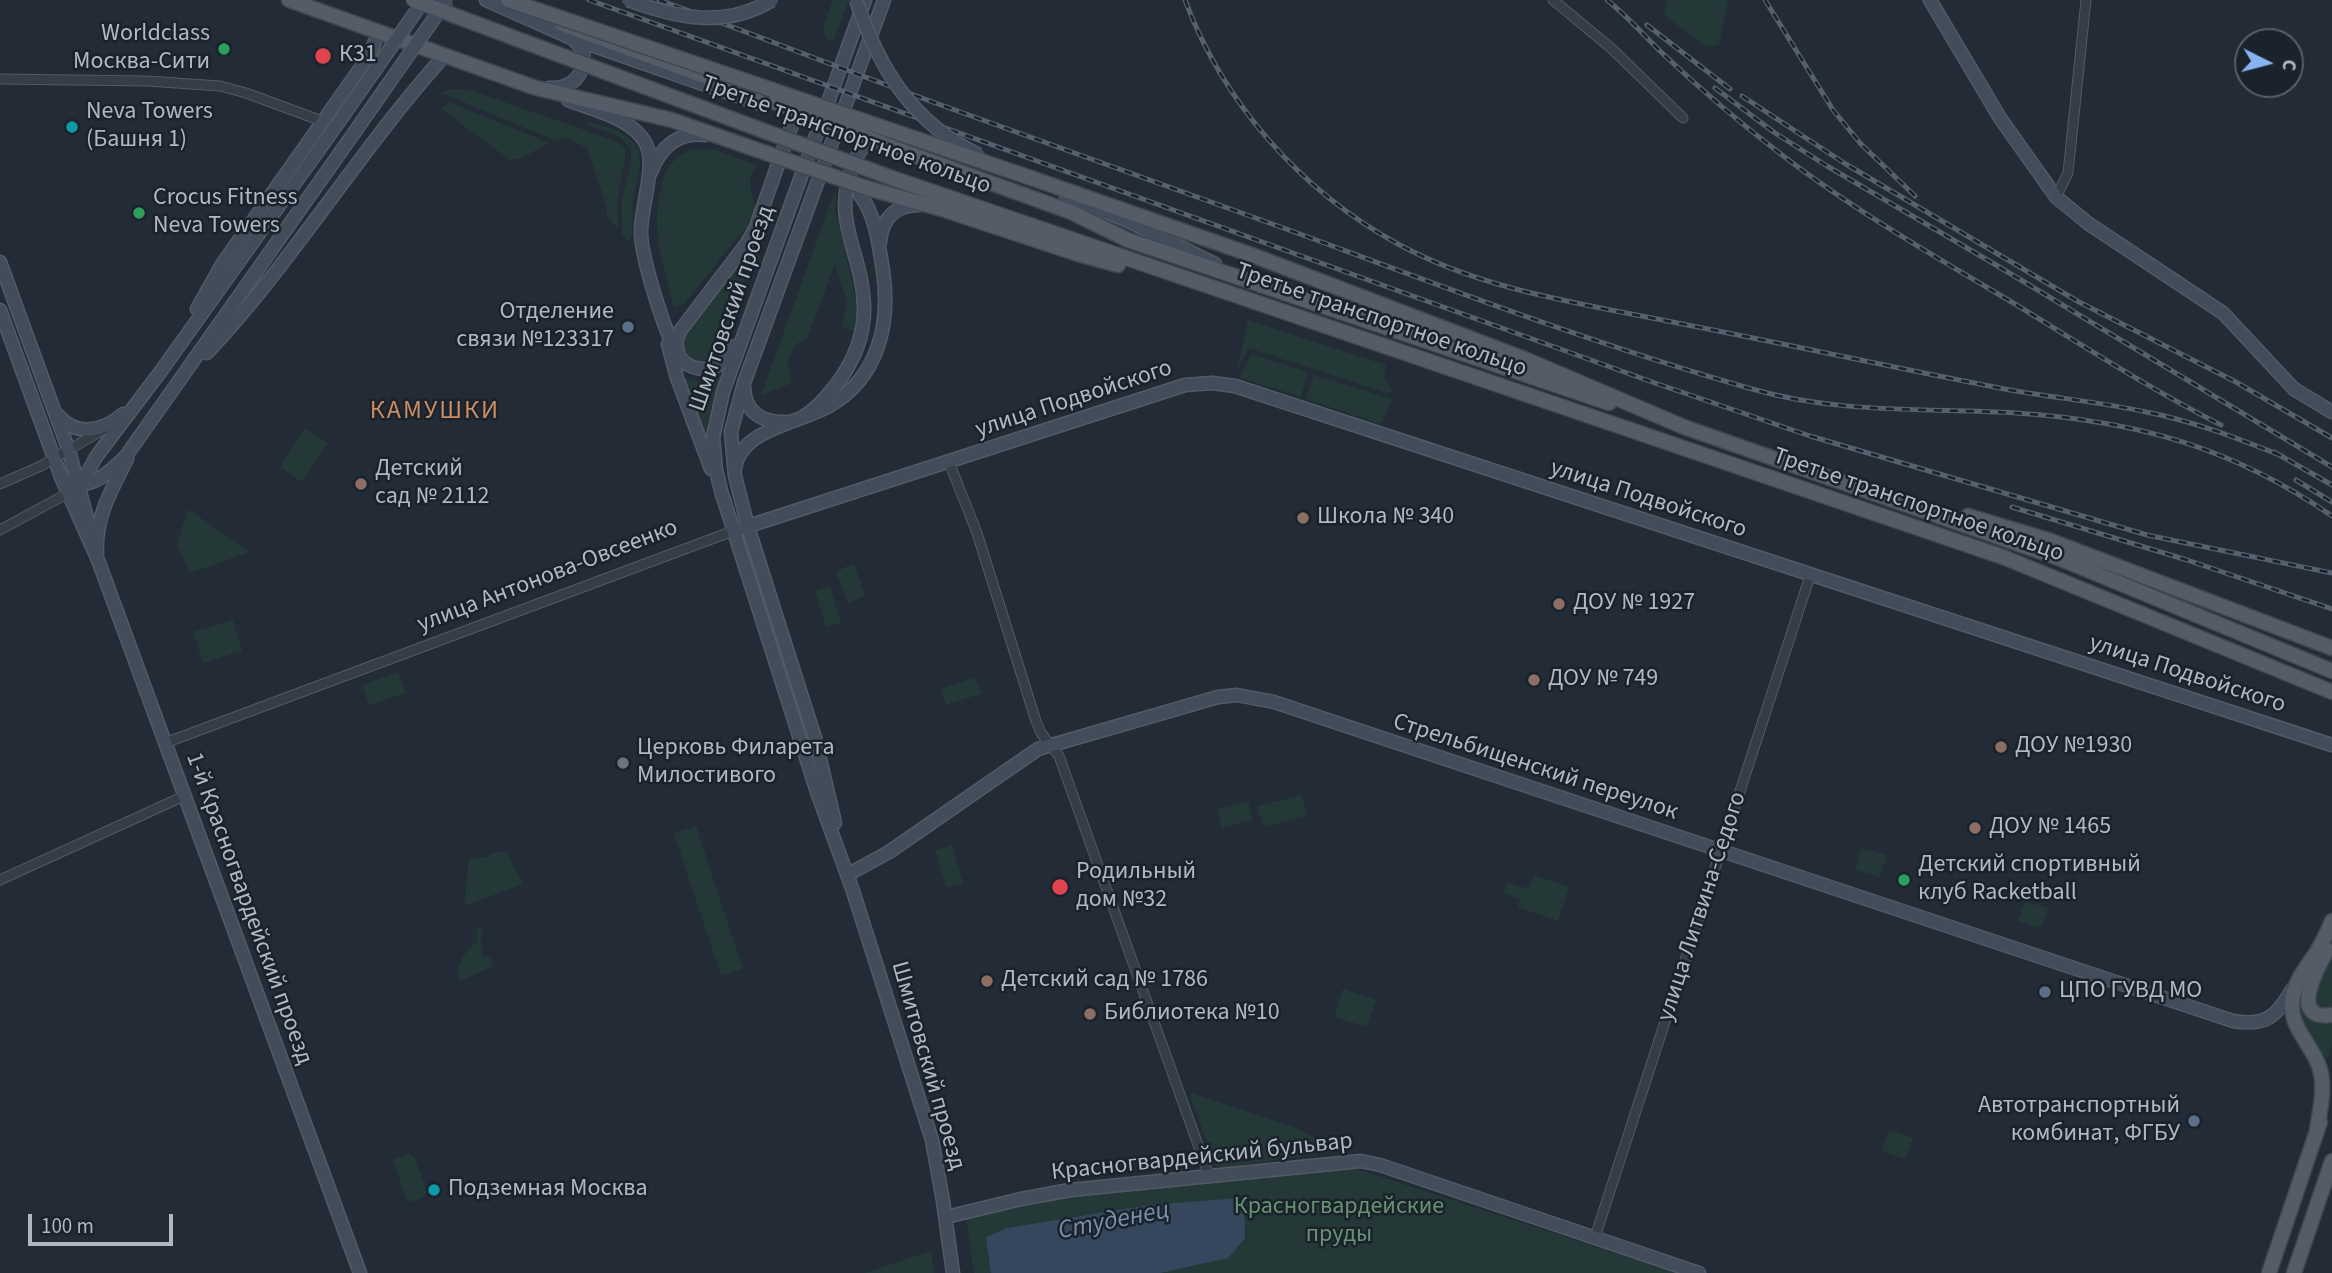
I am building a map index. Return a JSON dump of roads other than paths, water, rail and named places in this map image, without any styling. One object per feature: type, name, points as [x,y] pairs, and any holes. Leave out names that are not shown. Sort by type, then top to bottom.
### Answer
[{"type":"main road","points":[[289,0],[536,88],[617,119],[636,131],[646,144],[649,157],[641,224],[642,246],[677,378],[733,531]]},
{"type":"main road","name":"Третье транспортное кольцо","points":[[413,0],[892,178],[2003,557],[2332,692]]},
{"type":"main road","points":[[74,490],[424,0]]},
{"type":"main road","points":[[98,560],[99,522],[104,504],[134,447],[447,0]]},
{"type":"main road","points":[[486,0],[571,38],[773,105]]},
{"type":"main road","name":"Третье транспортное кольцо","points":[[508,0],[574,30],[899,153],[1071,212],[1128,240],[1558,387],[1684,427],[2061,559],[2332,671]]},
{"type":"main road","name":"Третье транспортное кольцо","points":[[508,0],[1034,178],[1252,255],[1527,360],[1684,427]]},
{"type":"main road","points":[[516,0],[760,83],[782,93],[796,104],[795,116],[759,220],[747,243],[680,331],[676,342],[678,353]]},
{"type":"main road","points":[[628,0],[672,14],[709,19],[747,12],[772,0]]},
{"type":"main road","points":[[856,0],[877,56],[908,101],[970,151],[1034,178]]},
{"type":"main road","name":"Шмитовский проезд","points":[[865,0],[723,392],[714,430],[716,470],[817,793],[847,875],[932,1140],[953,1273]]},
{"type":"main road","name":"Шмитовский проезд","points":[[847,875],[815,738],[748,527],[735,476],[731,432],[744,383],[884,0]]},
{"type":"main road","points":[[1930,0],[2000,118],[2056,197],[2089,224],[2223,313],[2294,389],[2332,412]]},
{"type":"main road","points":[[161,371],[223,263],[369,56],[379,32]]},
{"type":"main road","points":[[536,88],[566,87],[579,75],[583,67],[583,50],[571,38]]},
{"type":"main road","points":[[175,386],[259,294],[334,197],[408,94],[445,55]]},
{"type":"main road","points":[[536,88],[684,123],[836,177],[864,191],[942,209],[1078,254],[1185,279]]},
{"type":"main road","points":[[645,192],[652,168],[662,150],[682,136],[704,135],[746,146]]},
{"type":"main road","points":[[744,383],[746,400],[755,415],[772,422],[798,419],[821,402],[841,379],[854,356],[862,335],[863,295],[845,214],[844,193],[856,158],[865,144],[876,136],[899,136],[1118,217],[1238,276]]},
{"type":"main road","points":[[735,476],[737,459],[746,446],[758,437],[829,406],[865,373],[876,354],[883,335],[886,291],[864,191]]},
{"type":"main road","points":[[881,260],[881,230],[891,214],[907,205],[942,209]]},
{"type":"main road","name":"1-й Красногвардейский проезд","points":[[0,262],[69,451],[74,506],[98,560]]},
{"type":"main road","points":[[0,310],[61,477],[73,485],[74,490]]},
{"type":"main road","points":[[662,316],[678,353],[690,366],[711,369],[726,359],[744,335]]},
{"type":"main road","name":"улица Подвойского","points":[[949,462],[1185,385],[1212,383],[1237,386],[2332,745]]},
{"type":"main road","points":[[55,411],[74,429],[99,428],[114,422],[143,395]]},
{"type":"main road","points":[[74,490],[103,475],[134,447]]},
{"type":"main road","name":"улица Антонова-Овсеенко","points":[[733,531],[949,462]]},
{"type":"main road","name":"1-й Красногвардейский проезд","points":[[74,490],[360,1273]]},
{"type":"main road","points":[[1868,490],[2017,529],[2332,648]]},
{"type":"main road","name":"Стрельбищенский переулок","points":[[847,875],[889,852],[1033,752],[1218,697],[1247,696],[1274,702],[2233,1021],[2250,1023],[2270,1019],[2279,1011],[2298,981]]},
{"type":"main road","points":[[2317,1130],[2322,1091],[2321,1075],[2316,1059],[2299,1033],[2293,1013],[2294,994],[2298,981],[2318,950],[2332,921]]},
{"type":"main road","points":[[2332,941],[2307,993],[2310,1005],[2315,1011],[2322,1015],[2332,1015]]},
{"type":"main road","points":[[2269,1273],[2332,1082]]},
{"type":"main road","name":"Красногвардейский бульвар","points":[[946,1217],[1070,1190],[1361,1161],[1380,1165],[1699,1273]]},
{"type":"main road","points":[[2294,1273],[2332,1161]]},
{"type":"street","points":[[1553,0],[1611,48],[1683,118]]},
{"type":"street","points":[[2056,197],[2068,173],[2086,0]]},
{"type":"street","points":[[0,79],[169,82],[220,86],[322,121]]},
{"type":"street","points":[[0,484],[69,451],[114,422]]},
{"type":"street","points":[[949,462],[977,533],[1036,720],[1041,733],[1059,757],[1211,1176]]},
{"type":"street","points":[[0,530],[74,490]]},
{"type":"street","name":"улица Антонова-Овсеенко","points":[[165,743],[733,531]]},
{"type":"street","name":"улица Литвина-Седого","points":[[1595,1237],[1810,576]]},
{"type":"street","points":[[0,880],[184,796]]},
{"type":"water","name":"Студенец","points":[[1240,1198],[1244,1202],[1245,1238],[1228,1258],[1160,1273],[991,1273],[986,1237],[1007,1228],[1150,1205]]},
{"type":"railway","points":[[589,0],[1652,382],[1810,436],[2147,535],[2332,573]]},
{"type":"railway","points":[[659,0],[1468,296],[1695,372],[1752,389],[1817,403],[2016,413],[2060,417],[2142,431],[2220,455],[2295,492],[2332,516]]},
{"type":"railway","points":[[1185,0],[1221,75],[1244,109],[1298,171],[1363,223],[1429,259],[1495,283],[1564,301],[2010,390],[2112,405],[2181,420],[2282,456]]},
{"type":"railway","points":[[1607,0],[1720,105],[1837,195],[2114,365],[2221,425]]},
{"type":"railway","points":[[1765,0],[1833,110],[1861,144],[1915,196]]},
{"type":"railway","points":[[1647,25],[1730,89]]},
{"type":"railway","points":[[1715,88],[1775,133],[1827,166],[2332,467]]},
{"type":"railway","points":[[1742,96],[1844,163],[2079,302],[2236,382],[2332,438]]},
{"type":"railway","points":[[2274,452],[2332,485]]},
{"type":"railway","points":[[2296,480],[2332,502]]},
{"type":"railway","points":[[2012,507],[2187,560],[2332,609]]},
{"type":"place","name":"Worldclass Москва-Сити","points":[[224,49]]},
{"type":"place","name":"К31","points":[[323,56]]},
{"type":"place","name":"Neva Towers (Башня 1)","points":[[72,127]]},
{"type":"place","name":"Crocus Fitness Neva Towers","points":[[139,213]]},
{"type":"place","name":"Отделение связи №123317","points":[[628,327]]},
{"type":"place","name":"Детский сад № 2112","points":[[361,484]]},
{"type":"place","name":"Школа № 340","points":[[1303,518]]},
{"type":"place","name":"ДОУ № 1927","points":[[1559,604]]},
{"type":"place","name":"ДОУ № 749","points":[[1534,680]]},
{"type":"place","name":"ДОУ №1930","points":[[2001,747]]},
{"type":"place","name":"Церковь Филарета Милостивого","points":[[623,763]]},
{"type":"place","name":"ДОУ № 1465","points":[[1975,828]]},
{"type":"place","name":"Детский спортивный клуб Racketball","points":[[1904,880]]},
{"type":"place","name":"Родильный дом №32","points":[[1060,887]]},
{"type":"place","name":"Детский сад № 1786","points":[[987,981]]},
{"type":"place","name":"ЦПО ГУВД МО","points":[[2045,992]]},
{"type":"place","name":"Библиотека №10","points":[[1090,1014]]},
{"type":"place","name":"Автотранспортный комбинат, ФГБУ","points":[[2194,1121]]},
{"type":"place","name":"Подземная Москва","points":[[434,1190]]},
{"type":"district","name":"КАМУШКИ","points":[[435,412]]},
{"type":"park label","name":"Красногвардейские пруды","points":[[1339,1222]]}]
